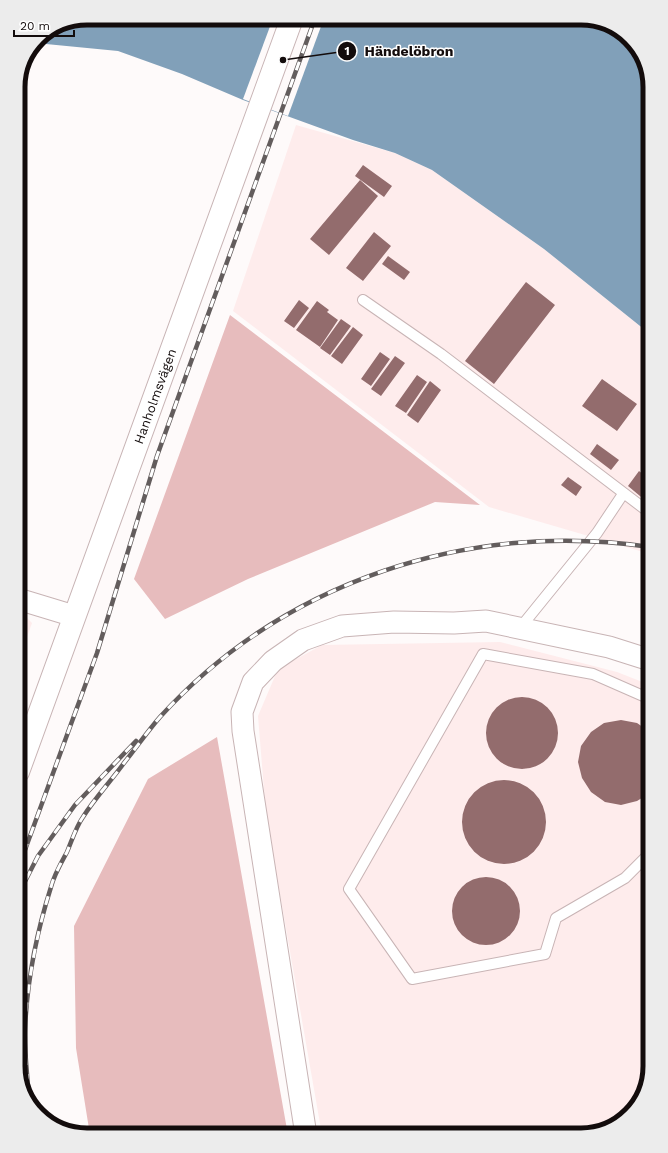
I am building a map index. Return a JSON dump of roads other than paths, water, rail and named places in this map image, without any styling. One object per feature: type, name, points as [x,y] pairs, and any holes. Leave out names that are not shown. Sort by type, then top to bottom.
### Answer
[{"type":"street","name":"Hanholmsvägen","points":[[25,752],[290,25]]},
{"type":"street","points":[[25,601],[74,616]]},
{"type":"street","points":[[305,1128],[243,731],[242,712],[253,682],[273,661],[303,640],[342,626],[394,622],[454,623],[486,621],[609,647],[643,658]]},
{"type":"lane","points":[[363,300],[441,354],[643,508]]},
{"type":"lane","points":[[520,628],[597,533],[624,494]]},
{"type":"lane","points":[[643,696],[593,674],[484,654],[349,889],[412,979],[545,954],[556,918],[625,878],[643,860]]},
{"type":"water","points":[[87,25],[585,25],[609,31],[622,40],[633,52],[642,75],[643,328],[544,249],[432,170],[395,153],[353,140],[243,100],[182,74],[118,51],[42,44],[56,33],[75,26]]},
{"type":"railway","points":[[25,850],[97,653],[157,456],[313,25]]},
{"type":"railway","points":[[25,1038],[30,975],[37,939],[54,878],[78,825],[93,803],[160,717],[209,670],[263,629],[322,596],[384,571],[448,553],[515,543],[582,541],[643,546]]},
{"type":"railway","points":[[25,881],[38,856],[75,805],[136,741]]},
{"type":"railway","points":[[25,1038],[28,1086]]},
{"type":"place","name":"Händelöbron","points":[[283,60]]}]
